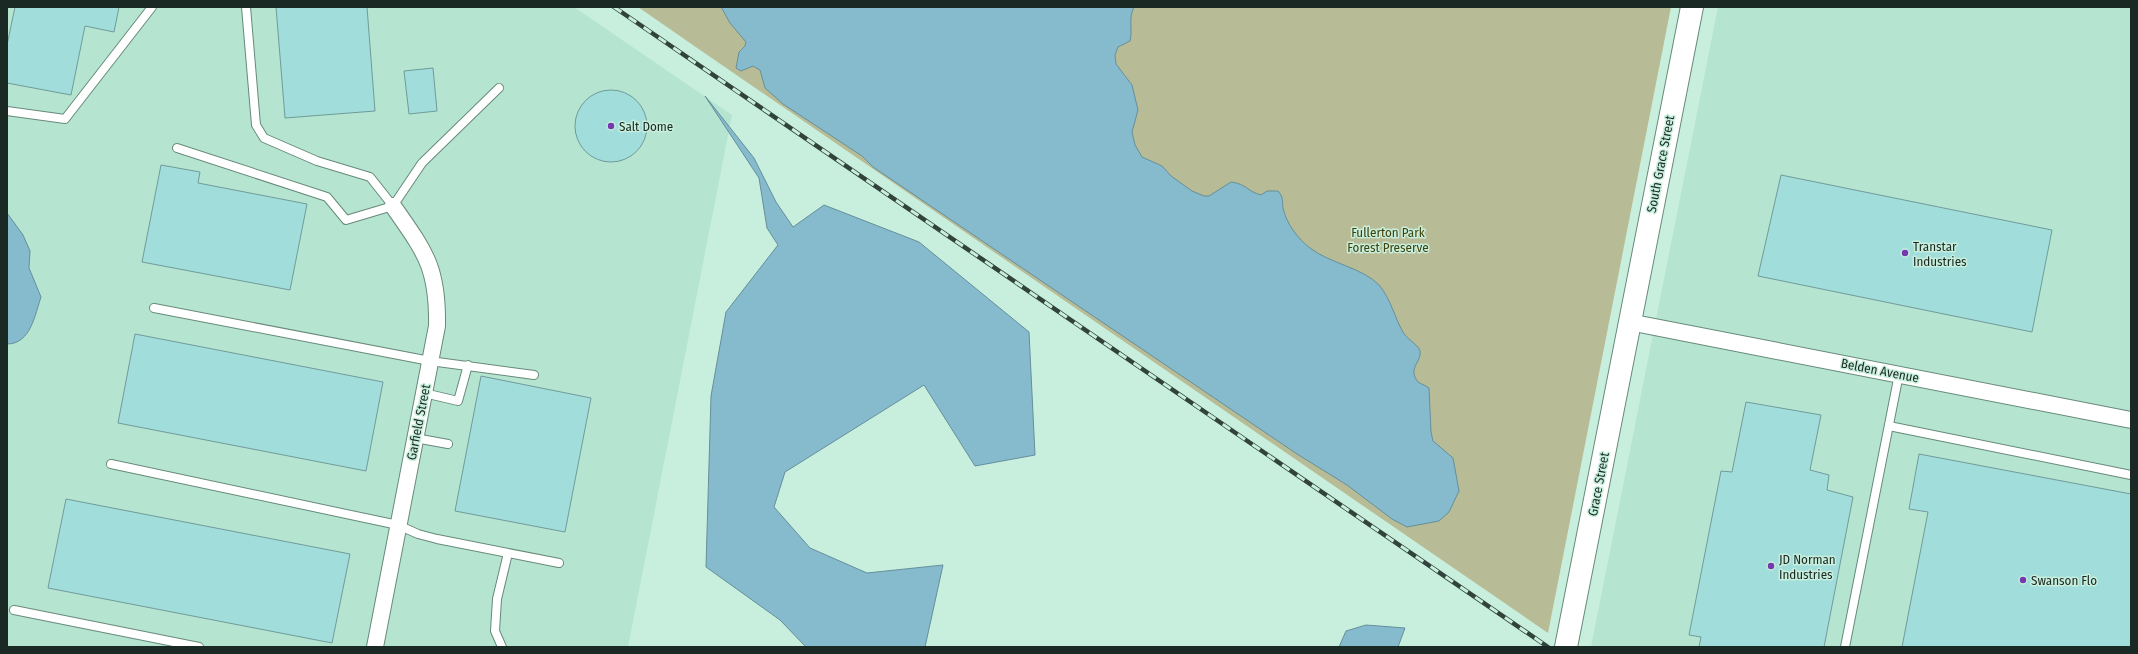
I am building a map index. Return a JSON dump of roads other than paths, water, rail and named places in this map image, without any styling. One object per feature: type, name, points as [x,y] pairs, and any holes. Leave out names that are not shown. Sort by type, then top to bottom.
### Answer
[{"type":"street","name":"South Grace Street","points":[[1629,322],[1692,7]]},
{"type":"street","name":"Garfield Street","points":[[375,647],[437,326],[437,305],[430,265],[424,250],[393,206]]},
{"type":"street","name":"Belden Avenue","points":[[1629,322],[2131,420]]},
{"type":"street","name":"Grace Street","points":[[1566,647],[1629,322]]},
{"type":"lane","points":[[7,111],[65,119],[152,7]]},
{"type":"lane","points":[[246,7],[256,125],[264,138],[318,161],[370,177],[393,206]]},
{"type":"lane","points":[[178,148],[327,197],[346,220],[393,206],[422,163],[500,88]]},
{"type":"lane","points":[[154,308],[430,361],[534,375]]},
{"type":"lane","points":[[424,393],[458,401],[468,365]]},
{"type":"lane","points":[[1845,647],[1899,374]]},
{"type":"lane","points":[[1889,426],[2131,475]]},
{"type":"lane","points":[[415,438],[448,444]]},
{"type":"lane","points":[[111,464],[398,525],[418,534],[559,563]]},
{"type":"lane","points":[[502,647],[495,631],[497,600],[508,553]]},
{"type":"lane","points":[[14,610],[199,647]]},
{"type":"water","points":[[721,7],[1134,7],[1131,15],[1130,41],[1118,47],[1115,55],[1116,64],[1132,85],[1138,110],[1132,132],[1135,145],[1142,157],[1162,166],[1171,176],[1192,191],[1204,196],[1209,196],[1231,182],[1241,184],[1253,192],[1261,195],[1267,191],[1278,191],[1282,198],[1285,214],[1293,230],[1310,248],[1327,258],[1364,274],[1379,285],[1387,296],[1404,334],[1420,351],[1414,373],[1418,382],[1429,388],[1431,432],[1433,441],[1453,458],[1459,491],[1449,512],[1439,521],[1407,527],[1392,519],[1347,485],[1297,454],[873,167],[862,156],[783,104],[765,88],[760,70],[753,66],[741,71],[736,68],[739,52],[745,46],[746,42],[730,23]]},
{"type":"water","points":[[705,96],[754,158],[776,202],[793,227],[824,205],[919,242],[1029,332],[1035,455],[975,466],[924,385],[785,472],[774,507],[810,548],[867,573],[943,565],[925,647],[806,647],[780,620],[706,567],[711,396],[726,312],[778,245],[767,228],[759,178]]},
{"type":"water","points":[[7,213],[23,235],[30,251],[29,268],[41,297],[31,327],[27,334],[15,343],[7,344]]},
{"type":"water","points":[[1366,625],[1405,628],[1398,647],[1339,647],[1346,631]]},
{"type":"railway","points":[[614,7],[1548,647]]},
{"type":"place","name":"Salt Dome","points":[[611,126]]},
{"type":"place","name":"Transtar Industries","points":[[1905,253]]},
{"type":"place","name":"JD Norman Industries","points":[[1771,566]]},
{"type":"place","name":"Swanson Flo","points":[[2023,580]]},
{"type":"park label","name":"Fullerton Park Forest Preserve","points":[[1388,240]]}]
